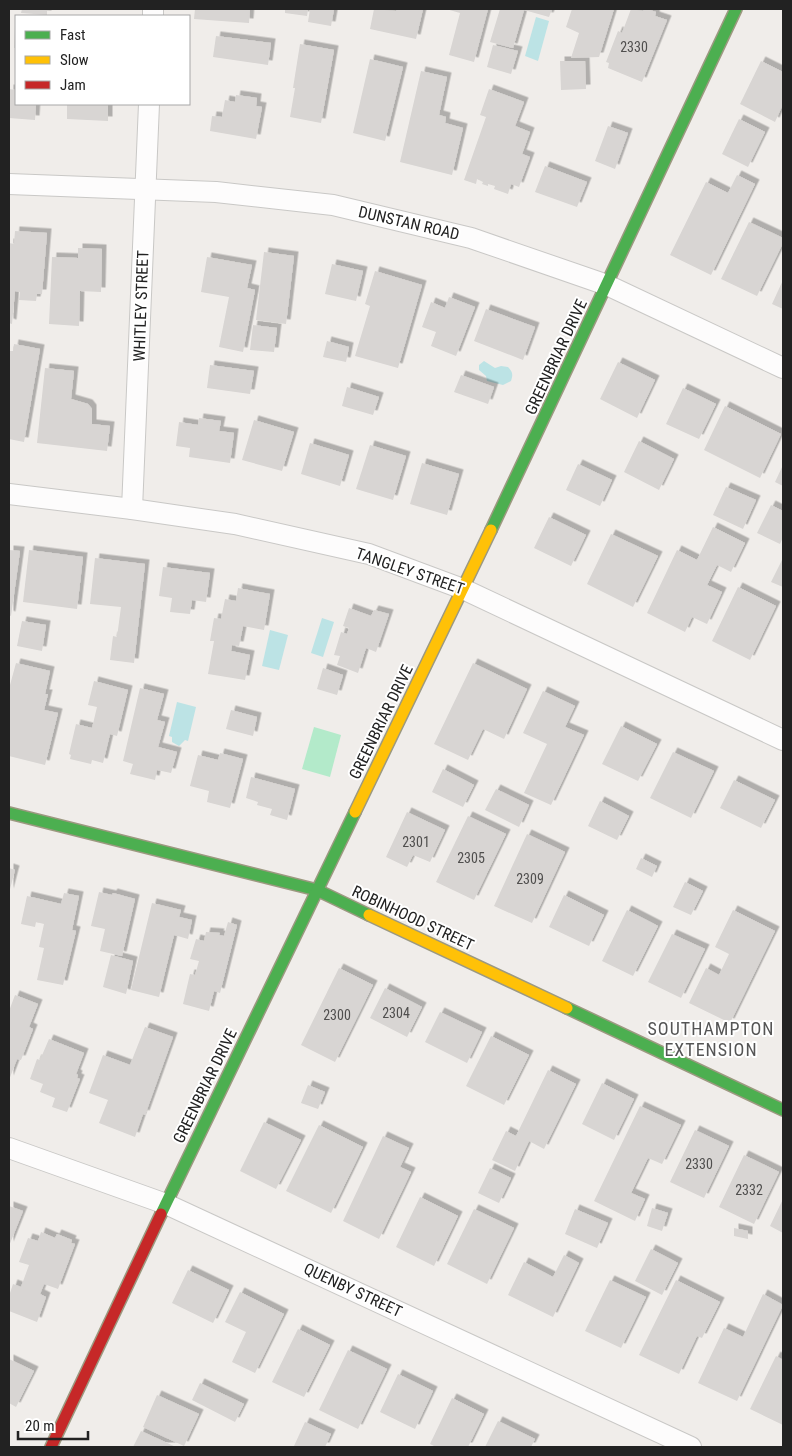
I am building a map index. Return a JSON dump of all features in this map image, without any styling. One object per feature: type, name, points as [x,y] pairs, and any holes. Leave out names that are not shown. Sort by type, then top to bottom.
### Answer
[{"type":"main road","name":"GREENBRIAR DRIVE","points":[[51,1447],[317,890],[464,589],[736,9]]},
{"type":"main road","name":"ROBINHOOD STREET","points":[[9,813],[317,890],[783,1110]]},
{"type":"street","name":"WHITLEY STREET","points":[[132,509],[150,105]]},
{"type":"street","name":"DUNSTAN ROAD","points":[[9,184],[216,192],[333,205],[470,238],[608,285],[783,368]]},
{"type":"street","name":"TANGLEY STREET","points":[[9,494],[235,524],[369,554],[464,589],[783,740]]},
{"type":"street","name":"QUENBY STREET","points":[[9,1148],[166,1204],[691,1447]]},
{"type":"green space","points":[[314,727],[341,735],[330,777],[302,769]]},
{"type":"water","points":[[536,17],[549,21],[538,61],[525,56]]},
{"type":"water","points":[[484,361],[495,368],[501,366],[508,367],[512,374],[511,381],[503,385],[487,381],[486,376],[479,370],[479,365]]},
{"type":"water","points":[[322,618],[334,622],[323,657],[311,653]]},
{"type":"water","points":[[270,630],[288,635],[279,670],[262,666]]},
{"type":"water","points":[[177,702],[196,707],[188,741],[185,740],[179,746],[172,742],[172,737],[169,736]]},
{"type":"building","points":[[22,9],[47,9],[47,15],[21,13]]},
{"type":"building","points":[[195,9],[250,9],[249,23],[194,19]]},
{"type":"building","points":[[285,9],[308,9],[307,16],[285,13]]},
{"type":"building","points":[[310,9],[334,9],[331,26],[308,22]]},
{"type":"building","points":[[374,9],[396,11],[397,9],[423,9],[416,39],[370,29]]},
{"type":"building","points":[[446,9],[488,9],[474,62],[449,55],[460,13]]},
{"type":"building","points":[[500,9],[552,9],[549,17],[524,10],[513,48],[490,42]]},
{"type":"building","points":[[572,9],[614,9],[599,57],[571,58],[579,33],[566,27]]},
{"type":"building","points":[[631,9],[643,11],[647,9],[656,12],[655,16],[667,20],[642,82],[608,68],[609,63],[606,62],[618,31],[622,33]]},
{"type":"building","points":[[216,36],[271,43],[268,65],[213,57]]},
{"type":"building","points":[[300,44],[334,50],[321,123],[290,117]]},
{"type":"building","points":[[493,45],[518,51],[511,74],[487,67]]},
{"type":"building","points":[[370,59],[403,67],[385,141],[353,133]]},
{"type":"building","points":[[560,61],[585,61],[586,89],[561,90]]},
{"type":"building","points":[[761,61],[783,72],[783,104],[775,122],[740,104]]},
{"type":"building","points":[[421,71],[447,77],[439,115],[446,117],[445,123],[463,128],[452,175],[400,162]]},
{"type":"building","points":[[9,89],[15,90],[15,105],[36,105],[35,120],[9,118]]},
{"type":"building","points":[[489,89],[524,102],[515,126],[530,132],[522,154],[530,157],[519,187],[511,184],[508,194],[494,189],[495,186],[482,184],[483,182],[477,179],[476,184],[464,180],[486,117],[480,115]]},
{"type":"building","points":[[236,95],[257,98],[256,106],[262,107],[256,139],[210,131],[212,116],[222,117],[225,100],[235,102]]},
{"type":"building","points":[[67,105],[108,105],[108,121],[67,119]]},
{"type":"building","points":[[739,119],[765,132],[748,167],[722,154]]},
{"type":"building","points":[[608,126],[628,133],[615,169],[595,161]]},
{"type":"building","points":[[545,166],[587,182],[577,207],[535,192]]},
{"type":"building","points":[[737,175],[755,184],[711,275],[670,255],[706,182],[728,193]]},
{"type":"building","points":[[749,222],[783,238],[783,243],[757,296],[721,279]]},
{"type":"building","points":[[15,231],[47,233],[42,294],[37,294],[36,301],[19,300],[20,292],[15,291],[12,324],[9,323],[9,243],[14,244]]},
{"type":"building","points":[[78,248],[102,249],[101,292],[80,291],[79,326],[49,324],[52,257],[78,258]]},
{"type":"building","points":[[264,252],[294,256],[286,324],[256,320]]},
{"type":"building","points":[[207,257],[252,265],[247,288],[255,290],[243,352],[219,347],[229,297],[201,292]]},
{"type":"building","points":[[332,264],[363,271],[356,301],[325,294]]},
{"type":"building","points":[[375,271],[422,285],[398,368],[355,356],[370,306],[365,304]]},
{"type":"building","points":[[783,280],[783,309],[772,304]]},
{"type":"building","points":[[449,297],[475,307],[456,356],[431,346],[436,332],[422,327],[431,302],[445,308]]},
{"type":"building","points":[[486,309],[535,327],[523,360],[474,341]]},
{"type":"building","points":[[253,325],[277,328],[274,352],[250,350]]},
{"type":"building","points":[[327,341],[349,347],[346,362],[323,357]]},
{"type":"building","points":[[14,344],[40,349],[24,442],[9,439],[9,351],[13,351]]},
{"type":"building","points":[[618,362],[655,380],[637,418],[600,399]]},
{"type":"building","points":[[210,365],[254,371],[250,394],[207,388]]},
{"type":"building","points":[[45,368],[74,371],[71,399],[88,404],[92,409],[92,424],[110,426],[107,451],[37,443]]},
{"type":"building","points":[[461,375],[494,387],[488,404],[454,392]]},
{"type":"building","points":[[347,387],[379,397],[373,415],[342,406]]},
{"type":"building","points":[[683,388],[716,404],[699,439],[666,424]]},
{"type":"building","points":[[725,406],[781,434],[760,478],[704,450]]},
{"type":"building","points":[[199,418],[221,421],[219,431],[234,433],[230,463],[189,457],[190,448],[176,446],[179,422],[198,425]]},
{"type":"building","points":[[254,420],[294,432],[282,471],[242,460]]},
{"type":"building","points":[[639,441],[674,459],[659,490],[624,472]]},
{"type":"building","points":[[310,443],[349,455],[340,486],[301,474]]},
{"type":"building","points":[[370,445],[406,456],[393,500],[356,489]]},
{"type":"building","points":[[422,463],[459,474],[447,515],[410,504]]},
{"type":"building","points":[[578,464],[612,480],[600,506],[566,490]]},
{"type":"building","points":[[783,465],[783,486],[775,482]]},
{"type":"building","points":[[726,487],[756,500],[743,529],[713,515]]},
{"type":"building","points":[[771,505],[783,511],[783,537],[780,544],[757,533]]},
{"type":"building","points":[[549,517],[586,535],[571,566],[534,548]]},
{"type":"building","points":[[713,527],[745,543],[731,572],[717,565],[707,585],[722,592],[707,624],[692,617],[685,632],[647,613],[677,550],[697,560]]},
{"type":"building","points":[[611,534],[658,556],[633,607],[587,584]]},
{"type":"building","points":[[9,550],[20,551],[11,616],[9,615]]},
{"type":"building","points":[[29,550],[83,557],[77,609],[23,602]]},
{"type":"building","points":[[95,558],[145,564],[134,663],[110,660],[113,636],[117,637],[121,607],[90,604]]},
{"type":"building","points":[[783,558],[783,587],[771,582]]},
{"type":"building","points":[[163,567],[210,573],[206,602],[192,600],[190,614],[170,612],[172,598],[159,596]]},
{"type":"building","points":[[738,587],[776,606],[750,660],[712,641]]},
{"type":"building","points":[[238,588],[270,594],[264,630],[243,626],[239,646],[232,645],[231,651],[250,655],[245,680],[208,674],[214,641],[210,641],[214,618],[221,619],[225,599],[236,601]]},
{"type":"building","points":[[349,608],[371,616],[374,610],[389,614],[376,652],[366,648],[358,673],[337,665],[340,656],[334,655],[341,632],[347,634],[349,628],[343,626]]},
{"type":"building","points":[[22,621],[46,625],[42,651],[17,646]]},
{"type":"building","points":[[16,663],[50,671],[45,694],[48,694],[44,710],[58,713],[45,765],[9,756],[9,685]]},
{"type":"building","points":[[473,663],[527,689],[504,739],[483,729],[468,760],[434,744]]},
{"type":"building","points":[[323,668],[343,675],[337,695],[317,689]]},
{"type":"building","points":[[94,681],[128,690],[117,736],[110,734],[103,763],[92,760],[91,764],[70,759],[71,755],[69,754],[76,724],[92,728],[97,707],[88,705]]},
{"type":"building","points":[[140,688],[164,694],[157,720],[165,722],[158,747],[177,752],[171,773],[157,770],[155,780],[130,774],[133,764],[123,761]]},
{"type":"building","points":[[543,691],[575,706],[565,727],[584,735],[551,805],[524,793],[547,744],[523,733]]},
{"type":"building","points":[[231,710],[257,717],[253,736],[226,729]]},
{"type":"building","points":[[621,726],[657,744],[638,781],[602,764]]},
{"type":"building","points":[[673,752],[714,771],[691,818],[650,798]]},
{"type":"building","points":[[220,753],[243,759],[230,808],[207,802],[209,791],[190,786],[198,755],[218,760]]},
{"type":"building","points":[[443,769],[474,785],[463,807],[432,792]]},
{"type":"building","points":[[251,777],[295,789],[287,820],[270,815],[272,809],[257,805],[258,802],[246,798]]},
{"type":"building","points":[[734,780],[775,800],[761,828],[720,808]]},
{"type":"building","points":[[496,789],[529,805],[519,827],[485,810]]},
{"type":"building","points":[[600,801],[629,816],[617,840],[588,826]]},
{"type":"building","points":[[407,812],[445,830],[430,862],[413,855],[407,867],[386,857]]},
{"type":"building","points":[[468,816],[506,834],[474,900],[436,882]]},
{"type":"building","points":[[527,834],[565,852],[532,923],[494,906]]},
{"type":"building","points":[[641,858],[657,866],[652,877],[636,869]]},
{"type":"building","points":[[9,868],[15,870],[9,893]]},
{"type":"building","points":[[685,882],[703,891],[691,915],[673,907]]},
{"type":"building","points":[[99,892],[112,895],[113,893],[135,899],[122,956],[100,951],[105,929],[91,926]]},
{"type":"building","points":[[64,893],[79,896],[72,930],[76,931],[63,985],[37,980],[44,948],[39,947],[44,924],[36,922],[35,927],[21,924],[27,896],[61,904]]},
{"type":"building","points":[[564,895],[604,915],[589,946],[549,927]]},
{"type":"building","points":[[152,903],[181,910],[179,917],[192,920],[188,939],[174,935],[159,997],[131,990]]},
{"type":"building","points":[[627,910],[658,926],[633,976],[602,961]]},
{"type":"building","points":[[733,910],[775,931],[730,1023],[689,1003],[706,968],[719,975],[729,954],[715,947]]},
{"type":"building","points":[[228,922],[237,925],[220,993],[214,991],[209,1011],[183,1004],[190,974],[195,975],[199,961],[190,959],[196,939],[204,941],[206,932],[220,933],[219,935],[224,936]]},
{"type":"building","points":[[672,934],[705,949],[681,998],[648,982]]},
{"type":"building","points":[[111,955],[133,961],[126,994],[103,987]]},
{"type":"building","points":[[339,968],[373,985],[335,1062],[301,1045]]},
{"type":"building","points":[[385,988],[422,1007],[407,1037],[370,1018]]},
{"type":"building","points":[[15,995],[38,1004],[29,1027],[33,1029],[21,1060],[17,1059],[9,1080],[9,1011]]},
{"type":"building","points":[[440,1012],[482,1032],[467,1063],[425,1042]]},
{"type":"building","points":[[145,1027],[173,1037],[145,1115],[143,1114],[135,1137],[99,1123],[108,1100],[89,1093],[103,1055],[130,1065]]},
{"type":"building","points":[[491,1036],[529,1055],[504,1105],[466,1086]]},
{"type":"building","points":[[49,1039],[84,1053],[76,1074],[78,1075],[77,1078],[80,1079],[67,1112],[52,1107],[55,1098],[40,1092],[43,1084],[30,1079],[37,1059],[40,1060]]},
{"type":"building","points":[[548,1070],[576,1084],[544,1149],[529,1141],[515,1171],[492,1160],[506,1131],[516,1136]]},
{"type":"building","points":[[602,1083],[634,1099],[614,1140],[582,1124]]},
{"type":"building","points":[[308,1085],[325,1092],[318,1109],[301,1103]]},
{"type":"building","points":[[640,1106],[681,1125],[662,1164],[648,1158],[631,1193],[645,1199],[635,1221],[594,1201]]},
{"type":"building","points":[[264,1122],[301,1140],[276,1189],[240,1171]]},
{"type":"building","points":[[319,1125],[363,1147],[331,1213],[286,1191]]},
{"type":"building","points":[[695,1130],[729,1146],[704,1198],[670,1182]]},
{"type":"building","points":[[383,1136],[409,1148],[400,1167],[411,1172],[379,1239],[343,1221]]},
{"type":"building","points":[[744,1155],[779,1172],[754,1224],[719,1207]]},
{"type":"building","points":[[490,1168],[511,1178],[499,1203],[478,1193]]},
{"type":"building","points":[[420,1197],[458,1216],[434,1266],[396,1247]]},
{"type":"building","points":[[783,1199],[783,1233],[770,1226]]},
{"type":"building","points":[[9,1206],[23,1211],[9,1246]]},
{"type":"building","points":[[652,1208],[668,1213],[662,1231],[647,1226]]},
{"type":"building","points":[[474,1209],[514,1228],[487,1284],[447,1264]]},
{"type":"building","points":[[575,1209],[608,1223],[597,1248],[565,1234]]},
{"type":"building","points":[[734,1228],[748,1231],[748,1239],[734,1236]]},
{"type":"building","points":[[41,1232],[55,1238],[57,1234],[72,1240],[71,1243],[75,1244],[58,1289],[44,1284],[40,1294],[46,1297],[37,1322],[9,1311],[9,1296],[13,1284],[21,1287],[29,1265],[19,1262],[28,1238],[38,1241]]},
{"type":"building","points":[[651,1249],[678,1263],[662,1295],[635,1281]]},
{"type":"building","points":[[564,1255],[579,1263],[553,1317],[508,1295],[524,1262],[553,1277]]},
{"type":"building","points":[[188,1270],[229,1290],[213,1323],[172,1303]]},
{"type":"building","points":[[610,1280],[646,1297],[621,1348],[585,1331]]},
{"type":"building","points":[[676,1280],[720,1302],[702,1338],[697,1336],[679,1374],[639,1355]]},
{"type":"building","points":[[240,1292],[284,1314],[255,1373],[232,1362],[246,1332],[225,1322]]},
{"type":"building","points":[[763,1294],[783,1305],[737,1401],[698,1383],[724,1328],[743,1337]]},
{"type":"building","points":[[298,1329],[330,1345],[304,1397],[272,1382]]},
{"type":"building","points":[[348,1350],[387,1369],[358,1429],[319,1410]]},
{"type":"building","points":[[776,1356],[783,1360],[783,1425],[750,1409]]},
{"type":"building","points":[[9,1359],[34,1371],[16,1407],[9,1403]]},
{"type":"building","points":[[398,1374],[433,1391],[415,1429],[380,1412]]},
{"type":"building","points":[[200,1383],[244,1404],[235,1422],[192,1400]]},
{"type":"building","points":[[157,1395],[199,1414],[184,1446],[143,1427]]},
{"type":"building","points":[[452,1398],[484,1414],[468,1447],[436,1447],[430,1444]]},
{"type":"building","points":[[498,1421],[535,1439],[531,1447],[485,1447]]},
{"type":"building","points":[[305,1422],[331,1434],[325,1447],[294,1446]]},
{"type":"building","points":[[141,1431],[176,1447],[133,1447]]},
{"type":"traffic: fast","points":[[491,530],[736,9]]},
{"type":"traffic: fast","points":[[161,1214],[355,812]]},
{"type":"traffic: fast","points":[[9,813],[317,890],[369,915]]},
{"type":"traffic: fast","points":[[567,1008],[783,1110]]},
{"type":"traffic: slow","points":[[355,812],[491,530]]},
{"type":"traffic: slow","points":[[369,915],[567,1008]]},
{"type":"traffic: jam","points":[[51,1447],[161,1214]]},
{"type":"district","name":"SOUTHAMPTON EXTENSION","points":[[711,1038]]}]
